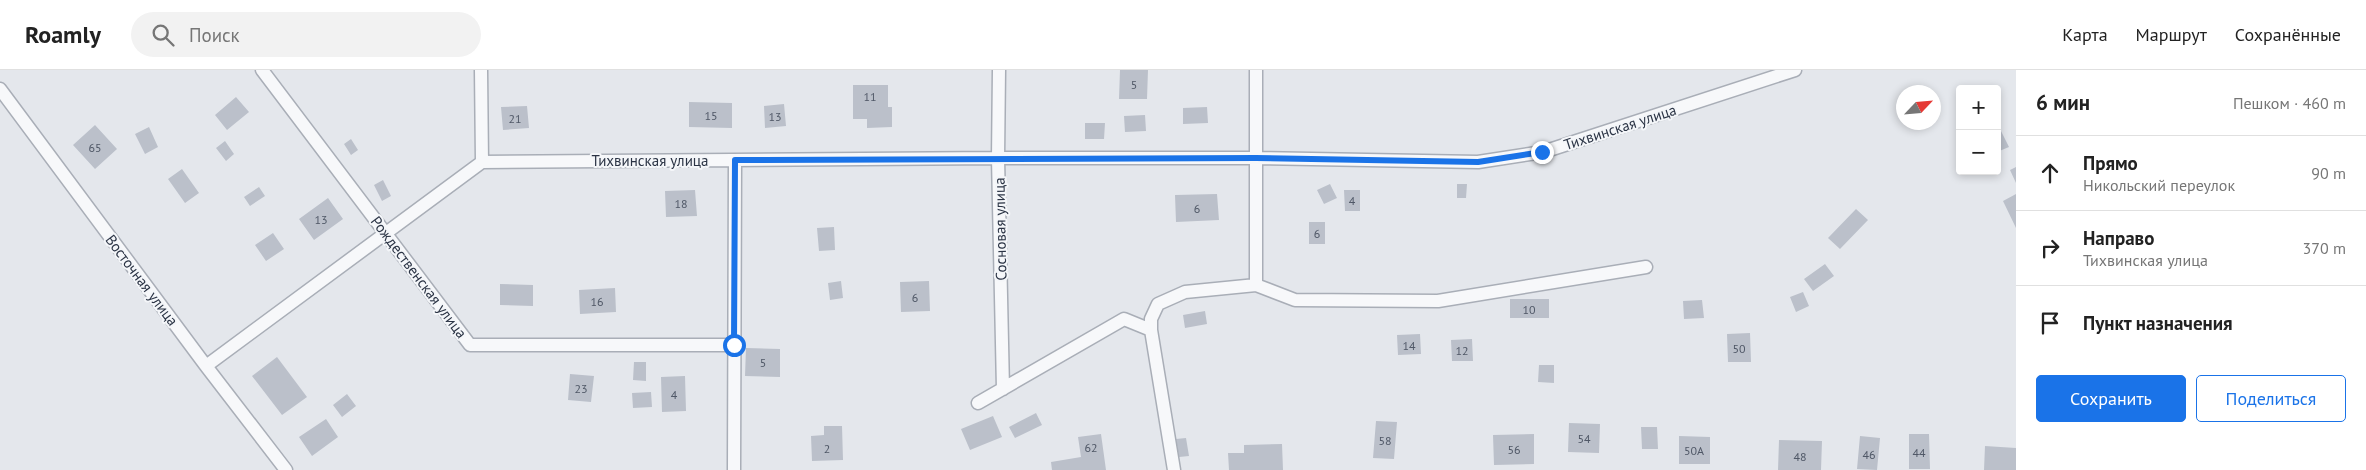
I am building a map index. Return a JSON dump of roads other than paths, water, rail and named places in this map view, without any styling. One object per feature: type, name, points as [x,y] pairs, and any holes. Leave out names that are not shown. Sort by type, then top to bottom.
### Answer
[{"type":"street","name":"Рождественская улица","points":[[262,70],[470,345],[734,345]]},
{"type":"street","points":[[206,366],[482,162],[481,70]]},
{"type":"street","name":"Сосновая улица","points":[[999,70],[998,158],[1003,389]]},
{"type":"street","points":[[1256,70],[1256,285]]},
{"type":"street","name":"Тихвинская улица","points":[[482,162],[998,158],[1256,158],[1478,162],[1542,152],[1795,70]]},
{"type":"street","name":"Восточная улица","points":[[0,89],[206,366],[286,470]]},
{"type":"street","points":[[734,470],[735,160]]},
{"type":"street","points":[[1174,470],[1151,330],[1151,319],[1158,304],[1185,292],[1256,285],[1295,300],[1438,301],[1646,267]]},
{"type":"street","points":[[978,403],[1124,319],[1151,330]]}]
